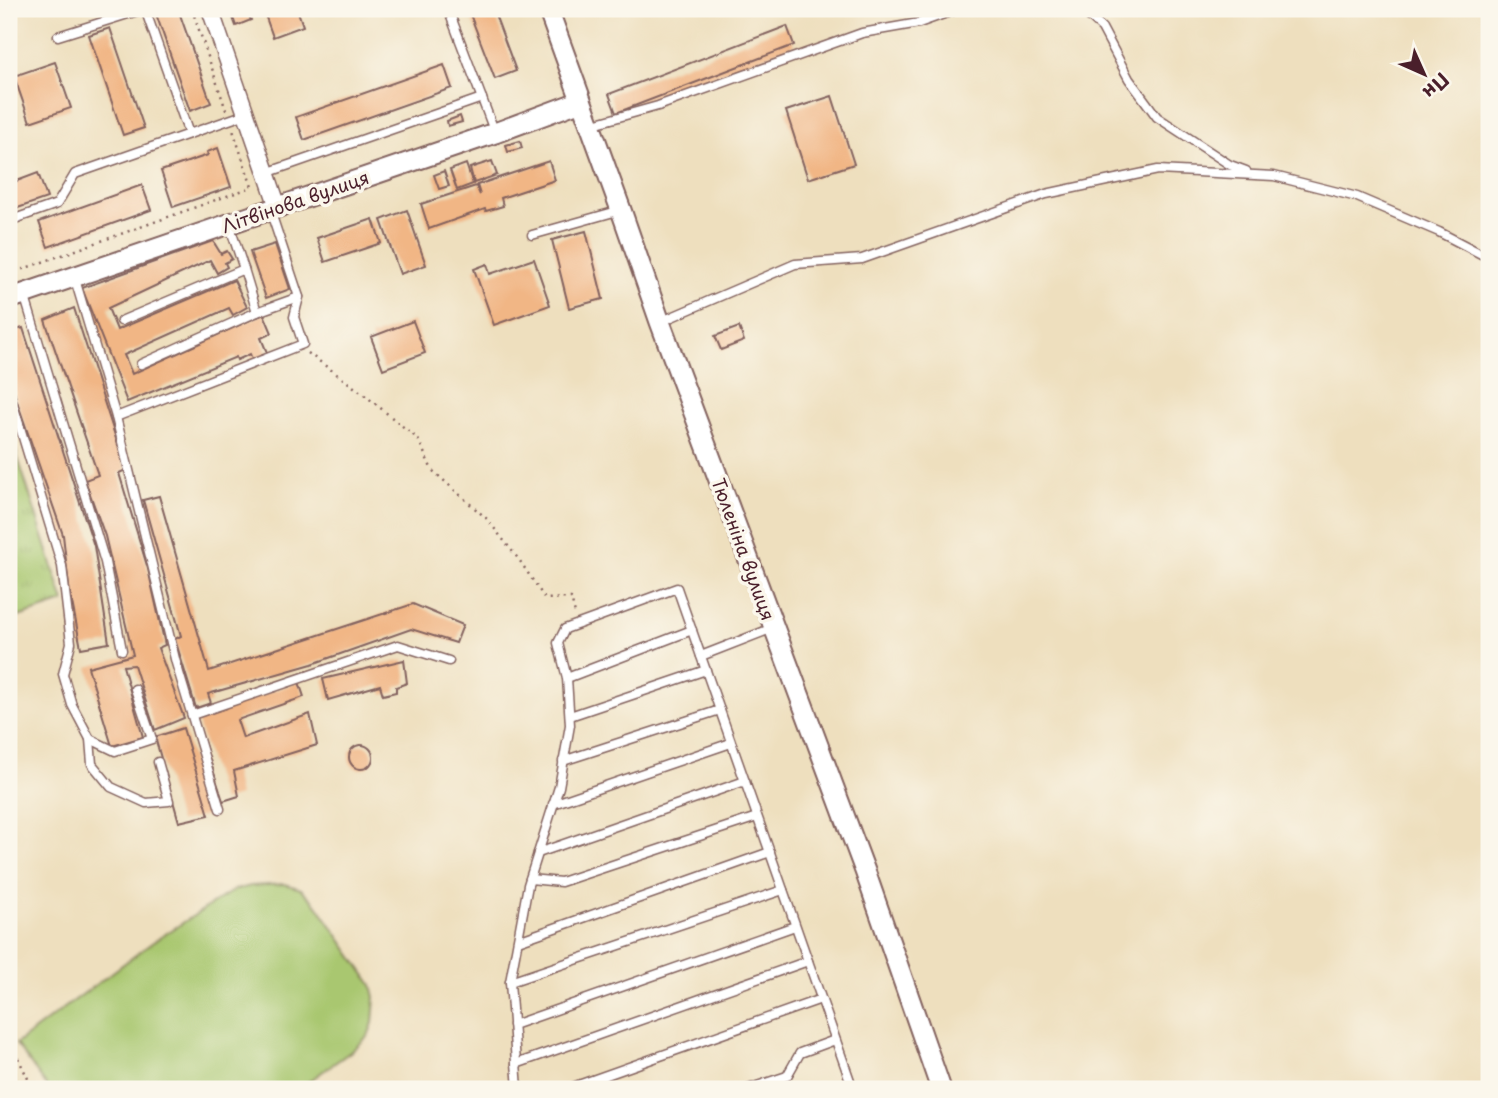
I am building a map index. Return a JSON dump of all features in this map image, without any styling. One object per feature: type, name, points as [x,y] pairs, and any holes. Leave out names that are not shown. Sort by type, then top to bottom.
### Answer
[{"type":"street","points":[[210,9],[266,173],[274,209]]},
{"type":"street","name":"Тюленіна вулиця","points":[[548,9],[660,322],[865,871],[941,1089]]},
{"type":"street","name":"Літвінова вулиця","points":[[16,296],[495,133],[581,101]]},
{"type":"lane","points":[[58,36],[145,9],[189,134]]},
{"type":"lane","points":[[448,9],[495,133]]},
{"type":"lane","points":[[590,125],[671,102],[862,33],[919,23],[958,9]]},
{"type":"lane","points":[[1081,9],[1102,27],[1129,79],[1157,117],[1230,165],[1255,175]]},
{"type":"lane","points":[[266,173],[482,98]]},
{"type":"lane","points":[[9,221],[57,204],[75,174],[246,114]]},
{"type":"lane","points":[[660,322],[796,264],[862,259],[1045,194],[1158,170],[1274,176],[1357,197],[1439,232],[1489,258]]},
{"type":"lane","points":[[116,417],[303,345],[294,317],[299,297],[274,209]]},
{"type":"lane","points":[[532,235],[621,209]]},
{"type":"lane","points":[[229,224],[257,312]]},
{"type":"lane","points":[[121,321],[244,270]]},
{"type":"lane","points":[[74,276],[116,417],[176,663],[220,809]]},
{"type":"lane","points":[[16,296],[105,562],[122,650]]},
{"type":"lane","points":[[141,364],[257,312],[299,297]]},
{"type":"lane","points":[[9,391],[62,566],[71,643],[63,674],[72,705],[90,740],[92,764],[111,787],[146,803],[169,801],[158,762]]},
{"type":"lane","points":[[518,1089],[510,982],[530,879],[564,761],[570,716],[567,678],[558,643],[565,629],[677,588],[853,1089]]},
{"type":"lane","points":[[701,656],[773,628]]},
{"type":"lane","points":[[567,678],[692,630]]},
{"type":"lane","points":[[192,715],[398,645],[449,661]]},
{"type":"lane","points":[[570,716],[706,670]]},
{"type":"lane","points":[[90,740],[115,751],[152,738],[135,690]]},
{"type":"lane","points":[[564,761],[720,710]]},
{"type":"lane","points":[[553,804],[731,743]]},
{"type":"lane","points":[[538,853],[745,781]]},
{"type":"lane","points":[[530,879],[561,882],[757,817]]},
{"type":"lane","points":[[518,941],[770,852]]},
{"type":"lane","points":[[510,982],[783,890]]},
{"type":"lane","points":[[513,1025],[795,926]]},
{"type":"lane","points":[[516,1064],[807,961]]},
{"type":"lane","points":[[567,1089],[821,999]]},
{"type":"lane","points":[[748,1089],[787,1076],[800,1053],[835,1040]]},
{"type":"path","points":[[9,274],[252,187],[192,9]]},
{"type":"path","points":[[306,351],[362,392],[418,439],[432,470],[487,519],[520,561],[544,599],[571,598],[578,624]]},
{"type":"path","points":[[9,1039],[33,1089]]},
{"type":"green space","points":[[9,430],[64,602],[9,620]]},
{"type":"green space","points":[[285,884],[301,889],[317,905],[372,985],[375,997],[373,1023],[368,1036],[353,1050],[298,1089],[49,1089],[16,1044],[153,942],[234,890]]},
{"type":"building","points":[[178,9],[211,103],[190,111],[155,11]]},
{"type":"building","points":[[246,9],[251,20],[236,26],[232,15]]},
{"type":"building","points":[[263,9],[297,9],[303,26],[273,37]]},
{"type":"building","points":[[468,9],[493,9],[516,71],[495,79]]},
{"type":"building","points":[[787,26],[794,45],[616,113],[609,94]]},
{"type":"building","points":[[110,28],[144,128],[123,135],[89,35]]},
{"type":"building","points":[[55,62],[71,108],[30,122],[14,76]]},
{"type":"building","points":[[444,65],[452,88],[304,140],[296,117]]},
{"type":"building","points":[[832,96],[854,164],[808,179],[786,111]]},
{"type":"building","points":[[460,116],[462,122],[448,126],[447,121]]},
{"type":"building","points":[[520,141],[522,148],[508,152],[506,145]]},
{"type":"building","points":[[218,148],[231,187],[173,207],[161,171],[208,155],[207,152]]},
{"type":"building","points":[[492,161],[497,175],[474,183],[470,168]]},
{"type":"building","points":[[549,161],[555,180],[501,198],[503,206],[486,211],[485,209],[429,229],[421,204],[476,186],[480,195],[477,185]]},
{"type":"building","points":[[466,164],[473,184],[457,190],[450,170]]},
{"type":"building","points":[[444,171],[449,186],[439,189],[434,175]]},
{"type":"building","points":[[38,173],[47,198],[9,211],[9,184]]},
{"type":"building","points":[[142,185],[151,210],[48,247],[39,222]]},
{"type":"building","points":[[407,210],[426,265],[400,274],[381,220]]},
{"type":"building","points":[[373,219],[381,243],[325,262],[317,238]]},
{"type":"building","points":[[586,231],[603,299],[569,308],[552,240]]},
{"type":"building","points":[[213,241],[221,254],[227,251],[232,259],[225,263],[227,267],[217,273],[210,260],[108,308],[117,330],[234,280],[247,307],[233,315],[229,308],[124,355],[132,374],[264,314],[272,333],[261,338],[268,355],[253,361],[250,354],[237,360],[236,357],[127,402],[82,288]]},
{"type":"building","points":[[275,244],[290,289],[266,298],[250,252]]},
{"type":"building","points":[[534,259],[550,305],[494,325],[474,269],[487,264],[490,274]]},
{"type":"building","points":[[74,308],[126,470],[119,473],[148,569],[165,645],[158,648],[184,718],[155,730],[134,665],[123,666],[143,737],[112,746],[88,667],[133,655],[105,536],[85,480],[98,475],[45,320]]},
{"type":"building","points":[[413,321],[425,353],[383,369],[371,337]]},
{"type":"building","points":[[739,327],[744,341],[721,350],[715,336]]},
{"type":"building","points":[[23,328],[94,546],[109,643],[81,648],[69,587],[63,535],[9,378],[9,332]]},
{"type":"building","points":[[159,496],[209,671],[413,604],[463,625],[456,643],[411,629],[312,664],[208,694],[211,703],[196,708],[175,639],[181,636],[143,500]]},
{"type":"building","points":[[404,660],[407,683],[396,687],[396,692],[383,695],[380,685],[328,700],[323,679]]},
{"type":"building","points":[[299,682],[304,697],[237,720],[243,738],[310,714],[317,745],[234,771],[239,796],[223,801],[196,717]]},
{"type":"building","points":[[183,728],[209,815],[179,822],[155,737]]},
{"type":"building","points":[[361,745],[369,749],[373,757],[369,765],[361,769],[353,765],[349,757],[353,749]]}]
